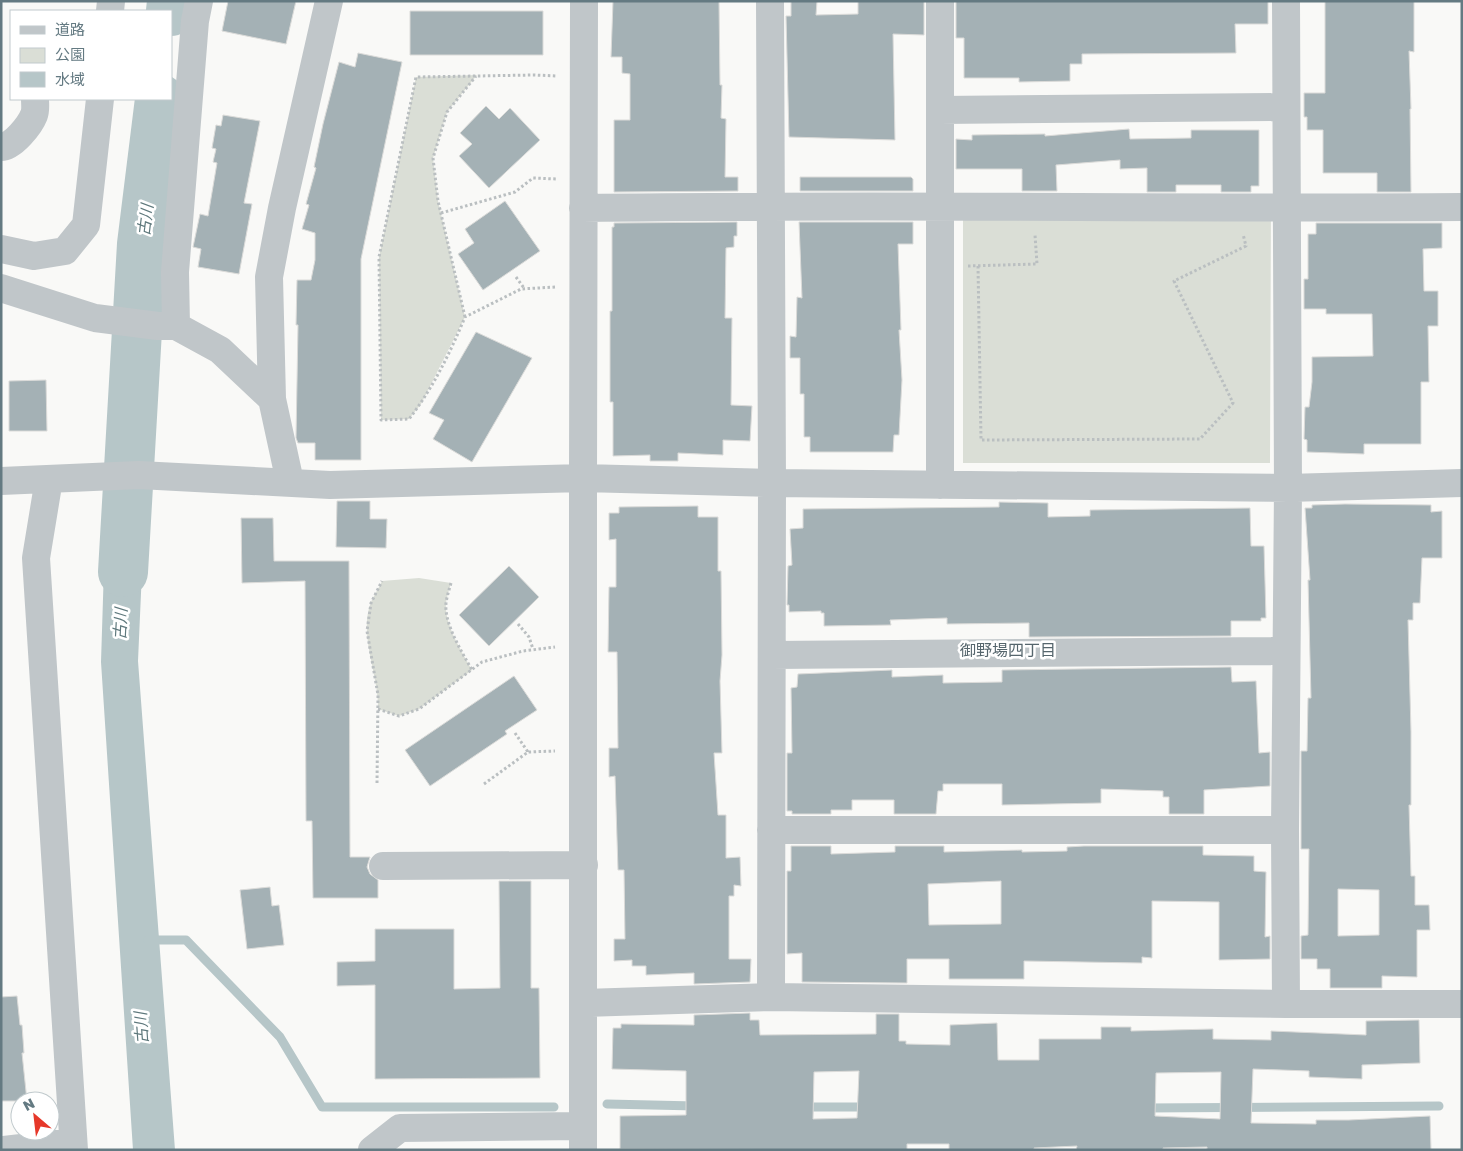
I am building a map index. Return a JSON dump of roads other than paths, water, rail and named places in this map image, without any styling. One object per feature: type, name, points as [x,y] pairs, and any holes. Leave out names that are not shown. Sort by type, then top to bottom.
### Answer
[{"type":"street","points":[[167,326],[175,272],[195,21],[199,1]]},
{"type":"street","points":[[290,482],[272,399],[269,277],[282,208],[329,1]]},
{"type":"street","points":[[372,1150],[400,1128],[583,1138],[582,478],[584,1]]},
{"type":"street","points":[[770,1],[772,483],[771,997]]},
{"type":"street","points":[[940,1],[940,485]]},
{"type":"street","points":[[1286,1],[1288,488],[1285,830],[1286,1004]]},
{"type":"street","points":[[1,147],[6,147],[24,132],[35,113],[35,100]]},
{"type":"street","points":[[1,249],[34,256],[65,251],[86,225],[100,100]]},
{"type":"street","points":[[940,110],[1286,107]]},
{"type":"street","points":[[583,208],[771,205],[1287,208],[1462,207]]},
{"type":"street","points":[[1,288],[95,318],[167,326],[220,350],[272,399]]},
{"type":"street","points":[[1,481],[139,475],[330,485],[582,478],[772,483],[1288,488],[1462,483]]},
{"type":"street","points":[[4,1150],[74,1146],[36,558],[49,479]]},
{"type":"street","points":[[772,655],[1286,651]]},
{"type":"street","points":[[771,830],[1285,830]]},
{"type":"street","points":[[383,866],[584,865]]},
{"type":"street","points":[[584,1003],[771,997],[1286,1004],[1462,1004]]},
{"type":"water","points":[[145,503],[138,661],[175,1150],[133,1150],[101,662],[106,504]]},
{"type":"waterway","name":"古川","points":[[171,10],[172,1]]},
{"type":"waterway","name":"古川","points":[[123,572],[142,244],[160,100]]},
{"type":"waterway","points":[[148,940],[186,940],[280,1037],[322,1107],[554,1107]]},
{"type":"waterway","points":[[607,1104],[696,1106]]},
{"type":"waterway","points":[[1144,1108],[1439,1106]]},
{"type":"waterway","points":[[802,1107],[869,1107]]},
{"type":"district","name":"御野場四丁目","points":[[1008,650]]}]
